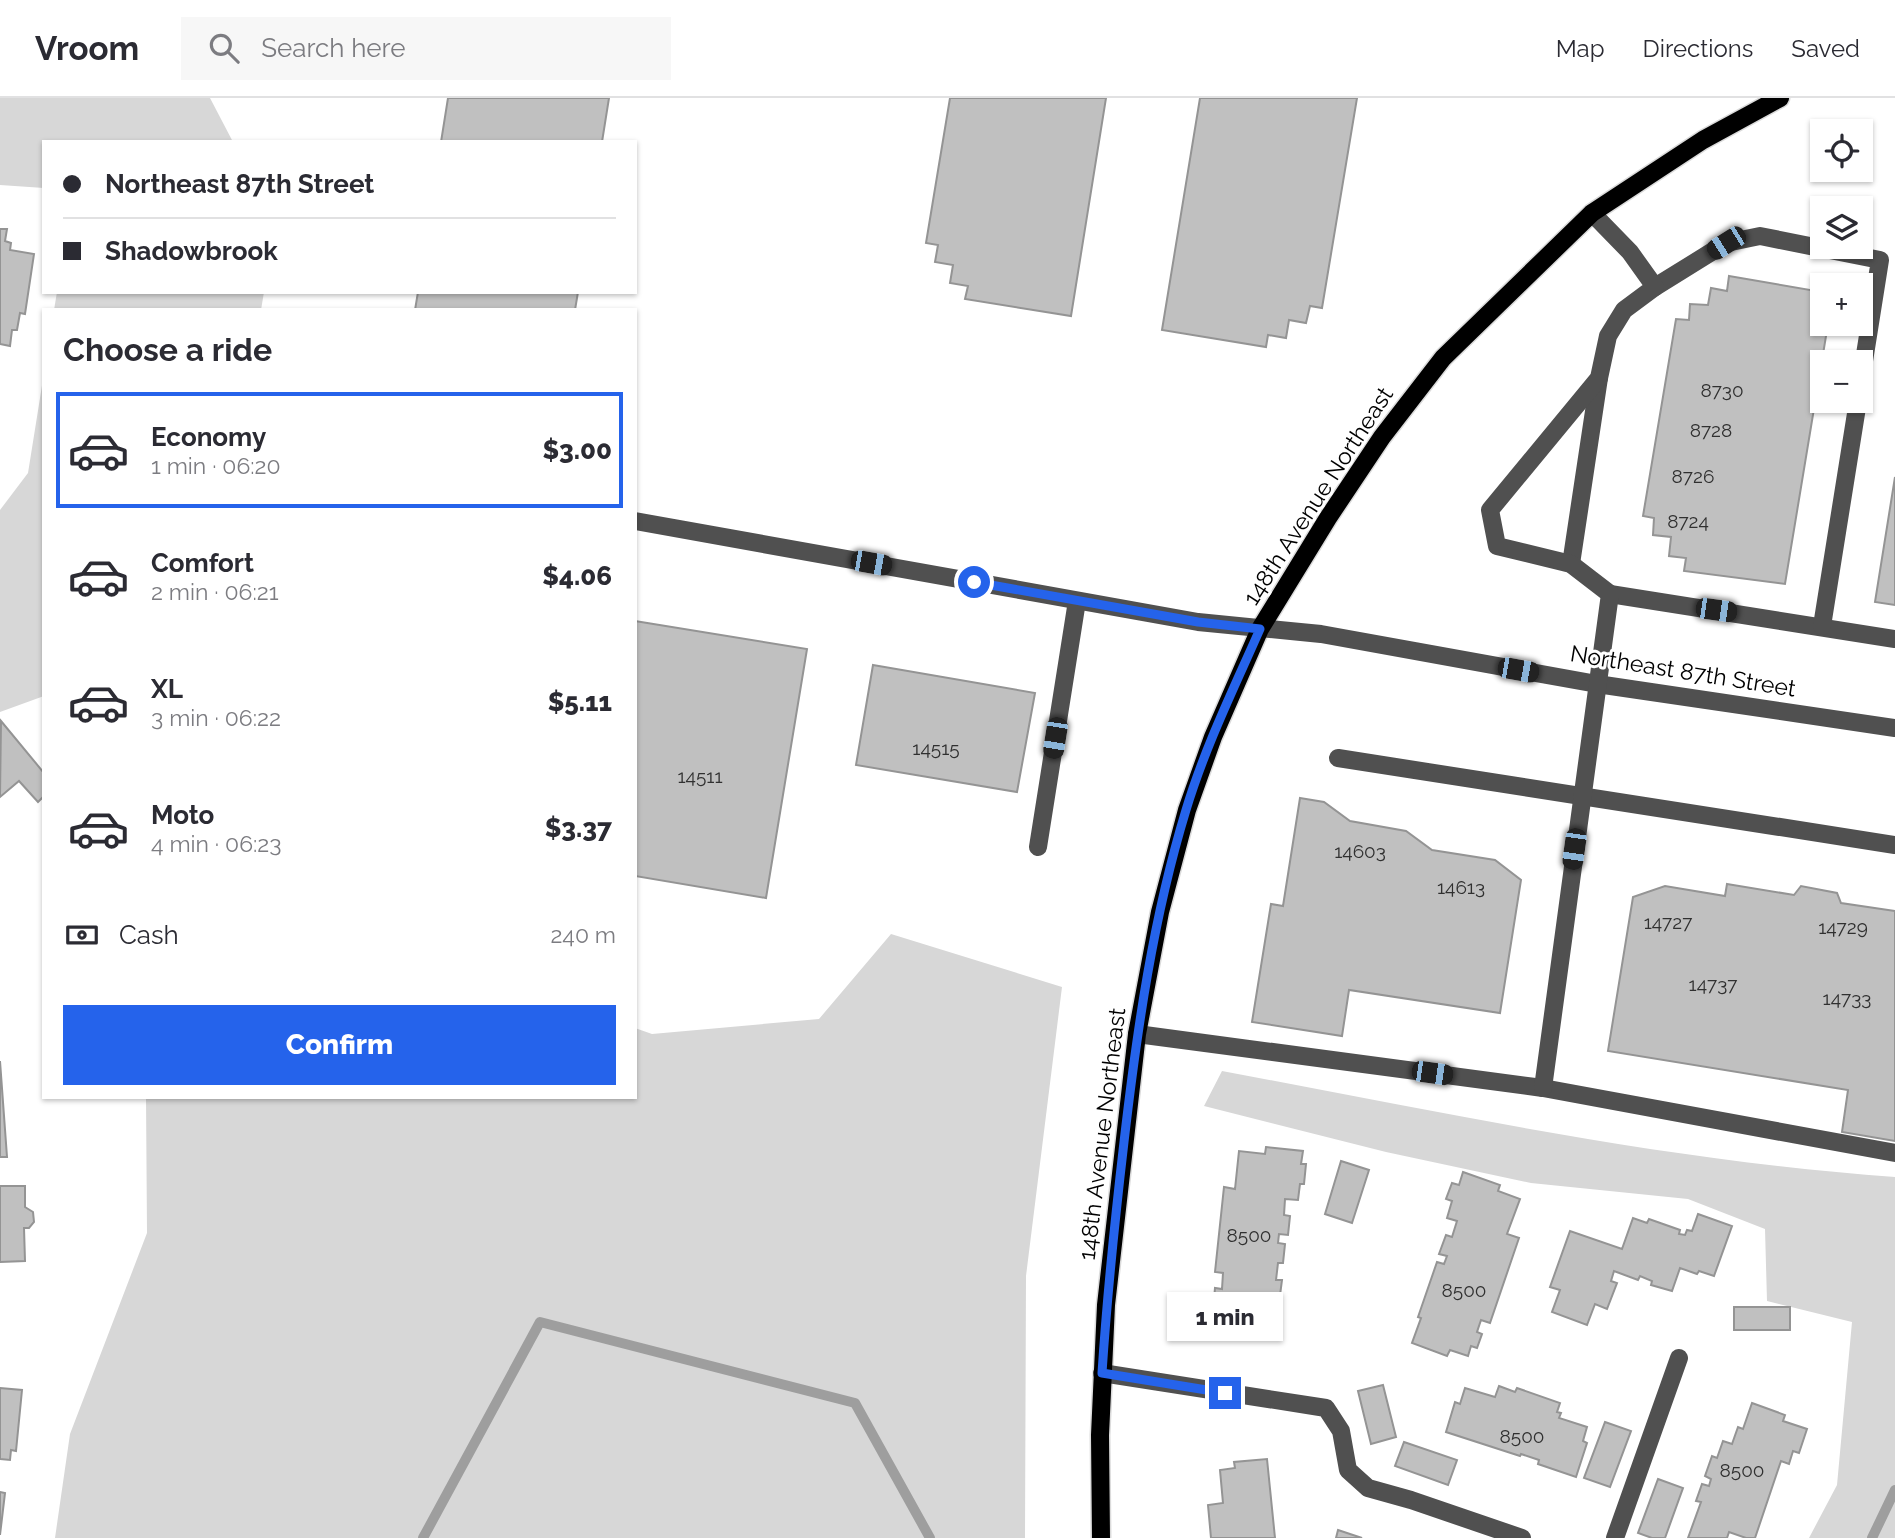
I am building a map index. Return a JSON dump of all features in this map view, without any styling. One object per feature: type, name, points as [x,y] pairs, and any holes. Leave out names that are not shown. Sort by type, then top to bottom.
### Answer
[{"type":"main road","name":"148th Avenue Northeast","points":[[1101,1538],[1102,1373],[1110,1265],[1137,1034],[1160,912],[1186,810],[1213,737],[1260,629],[1328,518],[1382,437],[1443,358],[1592,213],[1703,140],[1780,98]]},
{"type":"street","points":[[1592,213],[1630,252],[1655,287]]},
{"type":"street","points":[[1571,564],[1608,336],[1624,310],[1655,287],[1726,243],[1760,236],[1888,262],[1868,350]]},
{"type":"street","points":[[1600,378],[1490,510],[1497,546],[1571,564],[1610,594],[1895,639]]},
{"type":"street","points":[[1822,626],[1856,413]]},
{"type":"street","name":"Northeast 87th Street","points":[[637,522],[1198,622],[1321,634],[1597,684],[1895,728]]},
{"type":"street","points":[[1543,1088],[1610,594]]},
{"type":"street","points":[[1038,847],[1077,601]]},
{"type":"street","points":[[1338,758],[1895,845]]},
{"type":"street","points":[[1137,1034],[1543,1088],[1895,1153]]},
{"type":"street","points":[[1615,1538],[1679,1358]]},
{"type":"street","points":[[1102,1373],[1326,1408],[1341,1431],[1348,1470],[1368,1488],[1522,1538]]},
{"type":"shaded area","points":[[0,98],[210,98],[232,140],[42,140],[42,188],[0,185]]},
{"type":"shaded area","points":[[57,294],[264,294],[261,308],[54,308]]},
{"type":"shaded area","points":[[42,386],[42,697],[0,712],[0,510],[28,473]]},
{"type":"shaded area","points":[[891,934],[1062,987],[1026,1276],[1025,1538],[55,1538],[70,1434],[147,1233],[146,1099],[637,1099],[637,1029],[652,1034],[819,1019]]},
{"type":"shaded area","points":[[1222,1071],[1641,1148],[1810,1170],[1895,1177],[1895,1538],[1809,1538],[1837,1485],[1852,1322],[1767,1301],[1765,1229],[1688,1199],[1531,1183],[1386,1152],[1204,1106]]},
{"type":"building","points":[[448,98],[609,98],[602,140],[441,140]]},
{"type":"building","points":[[950,98],[1106,98],[1071,316],[965,299],[968,286],[950,283],[953,265],[935,262],[938,245],[926,243]]},
{"type":"building","points":[[1200,98],[1357,98],[1322,308],[1310,306],[1306,323],[1289,320],[1286,338],[1268,335],[1266,347],[1162,330]]},
{"type":"building","points":[[0,229],[7,229],[5,241],[11,243],[10,250],[34,254],[25,314],[20,313],[17,330],[12,330],[10,346],[0,344]]},
{"type":"building","points":[[1729,276],[1810,290],[1810,336],[1826,336],[1824,350],[1810,350],[1810,413],[1813,413],[1785,584],[1684,571],[1686,558],[1669,556],[1671,537],[1653,535],[1654,518],[1643,516],[1676,319],[1689,320],[1690,304],[1708,305],[1711,288],[1727,291]]},
{"type":"building","points":[[418,294],[578,294],[575,308],[415,308]]},
{"type":"building","points":[[1895,477],[1895,605],[1875,602]]},
{"type":"building","points":[[637,621],[807,649],[766,898],[637,876]]},
{"type":"building","points":[[873,665],[1035,693],[1017,792],[856,765]]},
{"type":"building","points":[[1,721],[42,771],[42,798],[38,802],[19,781],[0,797]]},
{"type":"building","points":[[1300,798],[1324,802],[1350,821],[1406,831],[1432,850],[1495,860],[1521,880],[1500,1013],[1349,990],[1342,1036],[1252,1022],[1271,904],[1283,906]]},
{"type":"building","points":[[1727,884],[1794,895],[1801,886],[1837,893],[1841,903],[1895,911],[1895,1141],[1842,1132],[1848,1090],[1608,1051],[1633,897],[1665,886],[1725,896]]},
{"type":"building","points":[[0,1061],[7,1157],[0,1157]]},
{"type":"building","points":[[1266,1147],[1303,1151],[1301,1164],[1306,1164],[1304,1184],[1300,1184],[1298,1200],[1285,1199],[1284,1215],[1290,1216],[1288,1235],[1279,1234],[1278,1243],[1285,1244],[1283,1263],[1278,1263],[1276,1280],[1282,1280],[1279,1303],[1274,1303],[1272,1324],[1239,1320],[1239,1314],[1213,1311],[1215,1288],[1222,1289],[1223,1273],[1215,1272],[1224,1187],[1235,1189],[1239,1151],[1265,1154]]},
{"type":"building","points":[[1341,1161],[1369,1170],[1352,1223],[1325,1214]]},
{"type":"building","points":[[1463,1172],[1500,1185],[1498,1191],[1520,1199],[1507,1234],[1519,1238],[1490,1323],[1481,1320],[1477,1332],[1482,1334],[1477,1348],[1471,1346],[1468,1356],[1450,1350],[1447,1356],[1412,1343],[1437,1262],[1444,1264],[1447,1256],[1439,1254],[1446,1235],[1452,1237],[1457,1221],[1447,1218],[1452,1201],[1446,1199],[1452,1183],[1459,1185]]},
{"type":"building","points":[[0,1186],[25,1186],[25,1207],[33,1212],[34,1222],[29,1228],[24,1228],[25,1261],[0,1262]]},
{"type":"building","points":[[1698,1214],[1732,1226],[1714,1276],[1680,1268],[1672,1291],[1651,1285],[1652,1281],[1640,1276],[1638,1280],[1614,1271],[1611,1281],[1617,1283],[1607,1309],[1595,1304],[1587,1325],[1552,1312],[1560,1290],[1550,1287],[1570,1231],[1622,1249],[1633,1218],[1647,1223],[1649,1219],[1680,1230],[1679,1234],[1685,1235],[1687,1230],[1692,1231]]},
{"type":"building","points":[[1734,1307],[1790,1307],[1790,1330],[1734,1330]]},
{"type":"building","points":[[1383,1385],[1396,1437],[1371,1444],[1358,1391]]},
{"type":"building","points":[[1499,1386],[1515,1392],[1517,1388],[1560,1403],[1557,1412],[1561,1413],[1559,1418],[1587,1427],[1583,1441],[1587,1443],[1576,1477],[1538,1464],[1539,1460],[1446,1432],[1455,1402],[1460,1404],[1465,1388],[1495,1397]]},
{"type":"building","points":[[0,1388],[22,1390],[16,1451],[11,1450],[10,1460],[0,1459]]},
{"type":"building","points":[[1752,1403],[1785,1415],[1783,1421],[1807,1429],[1799,1453],[1793,1451],[1789,1464],[1781,1461],[1755,1538],[1729,1532],[1727,1538],[1688,1538],[1701,1502],[1696,1501],[1702,1484],[1709,1486],[1711,1479],[1705,1476],[1712,1456],[1717,1458],[1723,1441],[1732,1444],[1738,1427],[1743,1429]]},
{"type":"building","points":[[1605,1422],[1631,1431],[1610,1487],[1584,1478]]},
{"type":"building","points":[[1404,1442],[1457,1460],[1448,1485],[1395,1466]]},
{"type":"building","points":[[1267,1459],[1275,1538],[1211,1538],[1208,1505],[1223,1503],[1220,1470],[1235,1468],[1234,1462]]},
{"type":"building","points":[[1658,1479],[1683,1488],[1665,1538],[1652,1538],[1638,1533]]},
{"type":"building","points":[[0,1492],[5,1493],[0,1535]]},
{"type":"building","points":[[1338,1530],[1362,1538],[1336,1538]]},
{"type":"waterway","points":[[423,1538],[540,1322],[855,1403],[930,1538]]},
{"type":"waterway","points":[[1872,1538],[1895,1490]]},
{"type":"route","points":[[974,582],[1198,622],[1260,629],[1213,737],[1186,810],[1160,912],[1137,1034],[1106,1305],[1102,1373],[1225,1393]]}]
